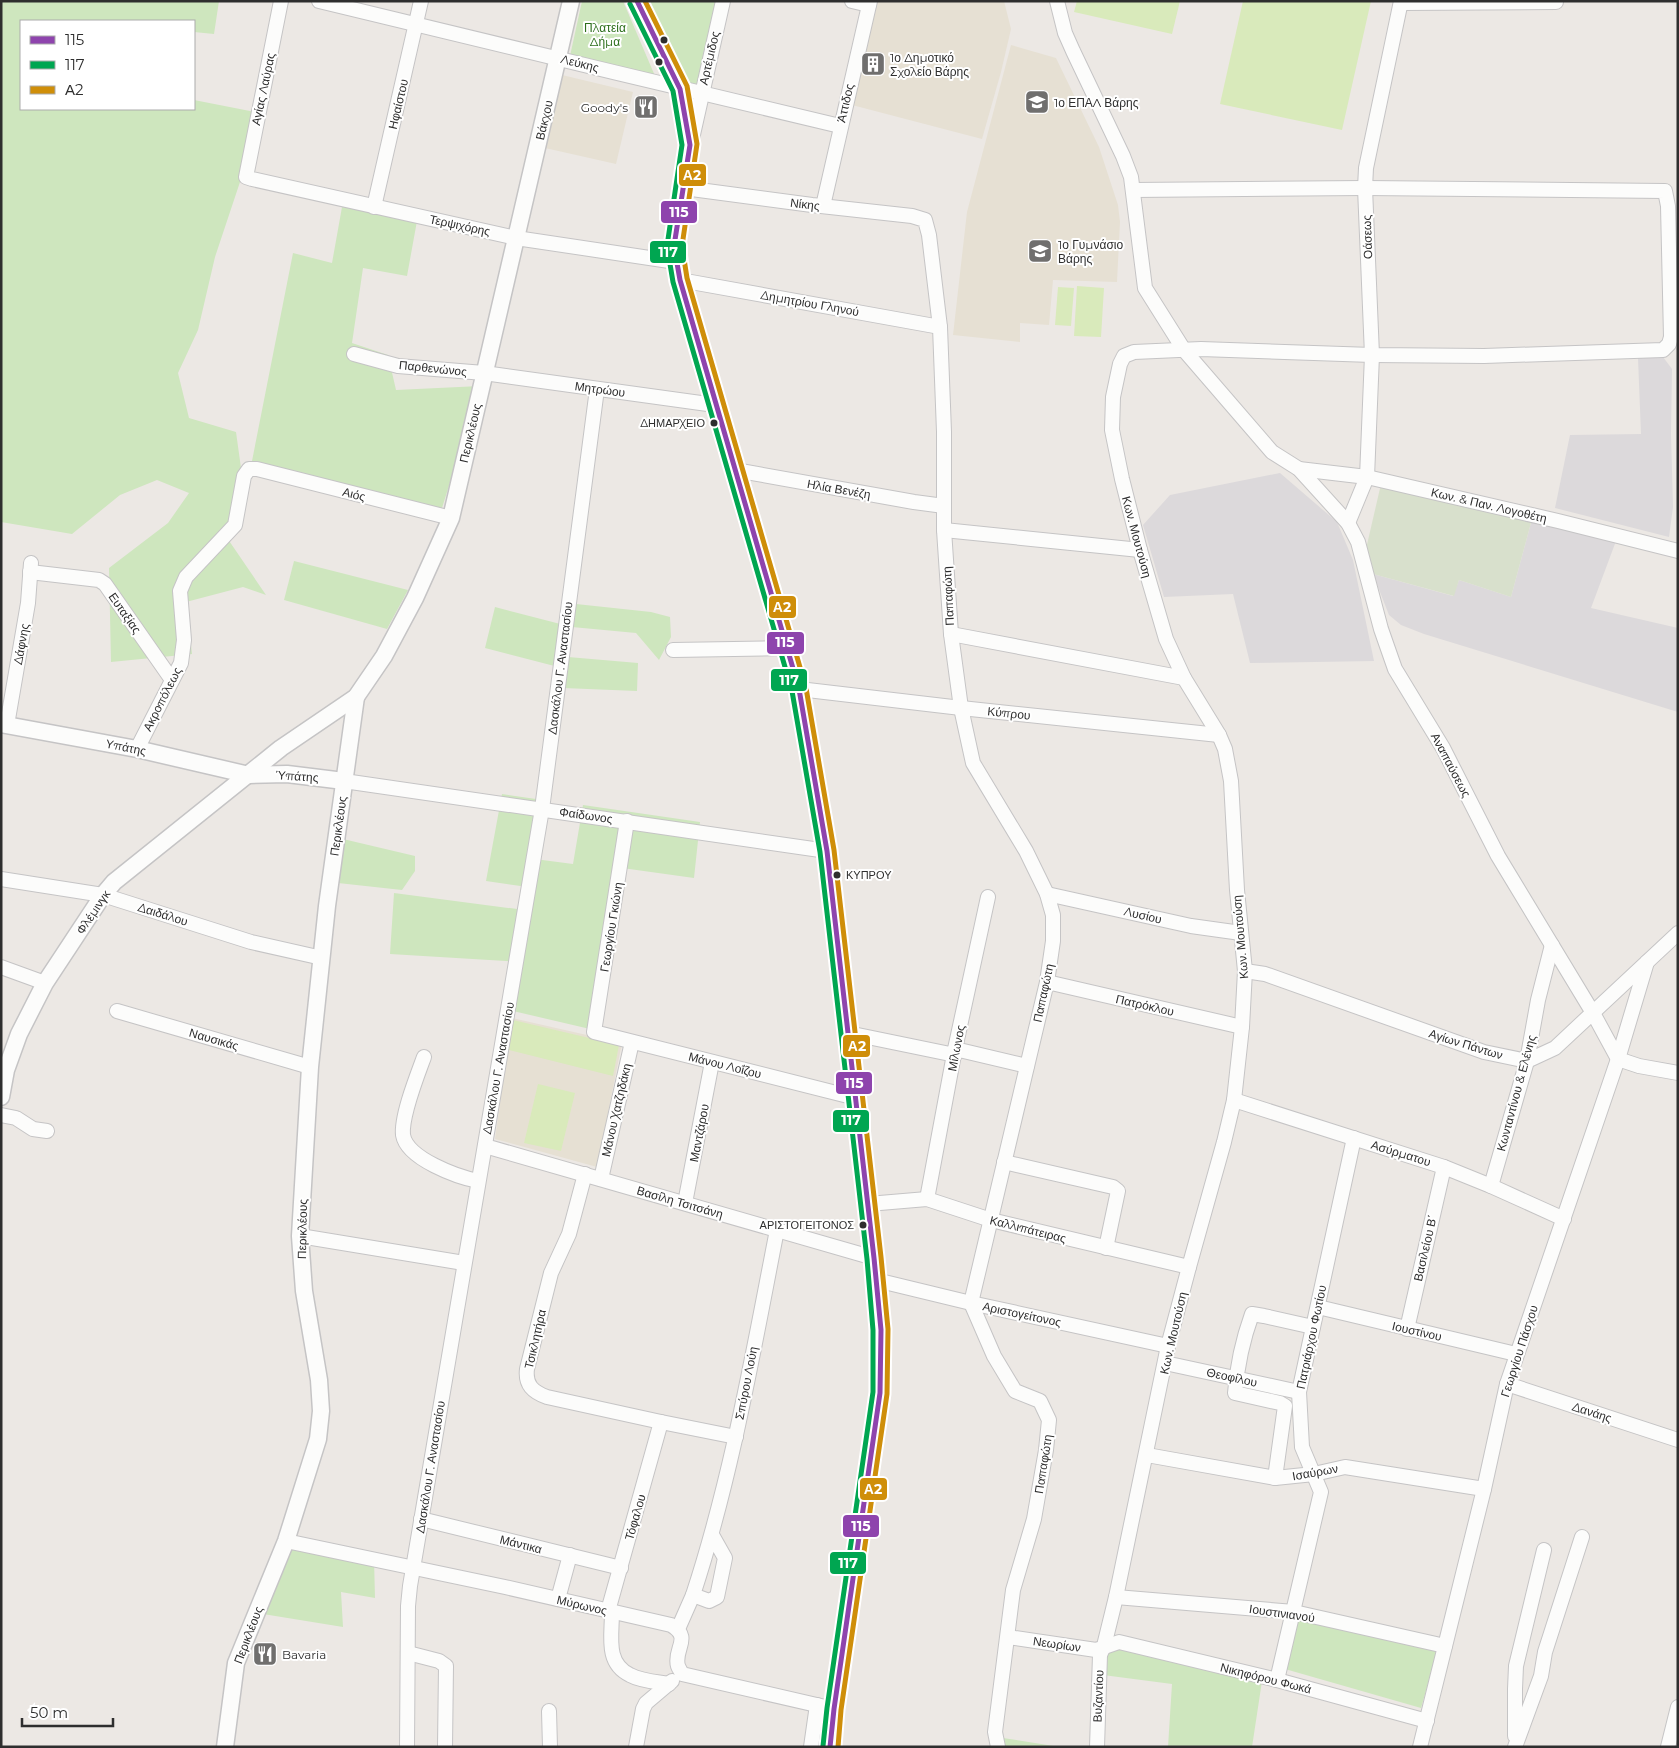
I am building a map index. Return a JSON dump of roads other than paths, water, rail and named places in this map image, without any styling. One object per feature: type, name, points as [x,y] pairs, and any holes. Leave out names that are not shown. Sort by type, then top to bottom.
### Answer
[{"type":"main road","points":[[636,1],[680,89],[690,145],[674,246],[678,271],[715,405],[799,689],[827,850],[868,1204],[881,1330],[880,1393],[825,1707],[830,1747]]},
{"type":"street","name":"Αγίας Λαύρας","points":[[246,177],[281,1]]},
{"type":"street","name":"Λεύκης","points":[[319,1],[840,126]]},
{"type":"street","name":"Ηφαίστου","points":[[374,207],[421,1]]},
{"type":"street","name":"Βάκχου","points":[[516,238],[572,1]]},
{"type":"street","name":"Αρτέμιδος","points":[[690,145],[723,1]]},
{"type":"street","points":[[852,1],[869,3]]},
{"type":"street","points":[[1057,1],[1065,33],[1131,177],[1140,256],[1146,288],[1184,350],[1272,452],[1299,469]]},
{"type":"street","points":[[1401,2],[1556,2]]},
{"type":"street","name":"Οάσεως","points":[[1367,477],[1372,354],[1365,188],[1366,168],[1401,2]]},
{"type":"street","name":"Άττιδος","points":[[823,206],[869,3]]},
{"type":"street","name":"Τερψιχόρης","points":[[246,177],[516,238],[678,271]]},
{"type":"street","name":"Νίκης","points":[[684,188],[912,216],[925,220]]},
{"type":"street","points":[[1133,190],[1365,188]]},
{"type":"street","name":"Κων. Μουτούση","points":[[1104,1646],[1147,1455],[1168,1346],[1234,1100],[1242,1027],[1245,971],[1236,890],[1231,781],[1225,749],[1184,678],[1166,640],[1140,550],[1112,430],[1113,397],[1120,364],[1124,356],[1134,352],[1184,350],[1484,356],[1663,350],[1669,344],[1671,337],[1668,214],[1665,191],[1365,188]]},
{"type":"street","name":"Παπαφώτη","points":[[925,220],[929,235],[940,327],[944,432],[944,530],[950,634],[961,708],[973,762],[1026,851],[1047,894],[1053,915],[1053,933],[1047,982],[971,1303],[994,1356],[1015,1391],[1040,1402],[1049,1420],[1046,1450],[1034,1519],[1013,1590],[996,1732],[998,1747]]},
{"type":"street","name":"Περικλέους","points":[[249,775],[281,748],[356,697],[384,656],[415,598],[450,518],[516,238]]},
{"type":"street","name":"Δημητρίου Γληνού","points":[[678,271],[940,327]]},
{"type":"street","name":"Παρθενώνος","points":[[354,354],[398,366],[484,373]]},
{"type":"street","name":"Μητρώου","points":[[484,373],[715,405]]},
{"type":"street","name":"Δασκάλου Γ. Αναστασίου","points":[[408,1747],[408,1606],[413,1568],[542,809],[597,389]]},
{"type":"street","name":"Ακροπόλεως","points":[[137,749],[180,663],[184,640],[180,591],[186,577],[235,524],[244,476],[249,469],[257,469]]},
{"type":"street","name":"Αιός","points":[[257,469],[450,518]]},
{"type":"street","name":"Κων. & Παν. Λογοθέτη","points":[[1299,469],[1367,477],[1558,520],[1678,551]]},
{"type":"street","name":"Αναπαύσεως","points":[[1299,469],[1348,523],[1358,542],[1381,630],[1395,669],[1443,748],[1498,856],[1593,1013],[1618,1059]]},
{"type":"street","name":"Ηλία Βενέζη","points":[[735,470],[944,506]]},
{"type":"street","points":[[1348,523],[1367,477]]},
{"type":"street","points":[[944,530],[1140,550]]},
{"type":"street","name":"Ευταξίας","points":[[31,567],[99,580],[105,584],[172,680]]},
{"type":"street","name":"Δάφνης","points":[[4,724],[28,603],[31,567]]},
{"type":"street","points":[[950,634],[1184,678]]},
{"type":"street","points":[[673,650],[787,648]]},
{"type":"street","name":"Κύπρου","points":[[799,689],[1219,736]]},
{"type":"street","name":"Περικλέους","points":[[225,1747],[236,1663],[286,1541],[318,1440],[321,1411],[319,1380],[304,1291],[300,1236],[310,1067],[327,906],[356,697]]},
{"type":"street","name":"Υπάτης","points":[[4,724],[137,749],[249,775]]},
{"type":"street","points":[[281,748],[288,774]]},
{"type":"street","name":"Ύπάτης","points":[[249,775],[288,774],[344,781]]},
{"type":"street","name":"Φλέμινγκ","points":[[1,1097],[6,1070],[19,1034],[45,983],[103,895],[114,882],[249,775]]},
{"type":"street","name":"Φαίδωνος","points":[[344,781],[827,850]]},
{"type":"street","name":"Γεωργίου Γκιώνη","points":[[594,1032],[627,821]]},
{"type":"street","name":"Δαιδάλου","points":[[1,879],[103,895],[251,942],[322,958]]},
{"type":"street","name":"Λυσίου","points":[[1047,894],[1191,926],[1241,933]]},
{"type":"street","name":"Μίλωνος","points":[[927,1199],[955,1052],[988,896]]},
{"type":"street","points":[[1527,1061],[1555,1048],[1678,933]]},
{"type":"street","name":"Κωνταντίνου & Ελένης","points":[[1491,1186],[1527,1061],[1538,1000],[1552,945]]},
{"type":"street","name":"Γεωργίου Πάσχου","points":[[1420,1747],[1484,1489],[1507,1384],[1618,1059],[1646,962]]},
{"type":"street","points":[[1,967],[45,983]]},
{"type":"street","name":"Αγίων Πάντων","points":[[1245,971],[1265,974],[1484,1052],[1527,1061]]},
{"type":"street","name":"Πατρόκλου","points":[[1047,982],[1242,1027]]},
{"type":"street","name":"Ναυσικάς","points":[[117,1011],[310,1067]]},
{"type":"street","name":"Μάνου Λοΐζου","points":[[594,1032],[856,1098]]},
{"type":"street","points":[[848,1033],[1027,1066]]},
{"type":"street","name":"Μάνου Χατζηδάκη","points":[[601,1179],[632,1042]]},
{"type":"street","points":[[424,1057],[403,1128],[405,1142],[423,1159],[445,1171],[478,1181]]},
{"type":"street","points":[[1618,1059],[1639,1066],[1678,1073]]},
{"type":"street","name":"Μαντζάρου","points":[[685,1203],[712,1062]]},
{"type":"street","name":"Ασύρματου","points":[[1234,1100],[1444,1167],[1564,1219]]},
{"type":"street","points":[[1,1115],[16,1118],[34,1129],[47,1131]]},
{"type":"street","name":"Πατριάρχου Φωτίου","points":[[1277,1680],[1321,1492],[1302,1447],[1299,1392],[1354,1138]]},
{"type":"street","name":"Βασίλη Τσιτσάνη","points":[[485,1146],[874,1258]]},
{"type":"street","points":[[1004,1162],[1112,1187],[1118,1191],[1106,1248]]},
{"type":"street","name":"Βασιλείου Β΄","points":[[1407,1329],[1444,1167]]},
{"type":"street","name":"Τσικλητήρα","points":[[585,1174],[569,1234],[551,1273],[527,1369],[528,1382],[534,1392],[547,1397],[736,1437]]},
{"type":"street","name":"Καλλιπάτειρας","points":[[868,1204],[927,1199],[992,1220],[1189,1267]]},
{"type":"street","name":"Σπύρου Λούη","points":[[678,1630],[693,1595],[712,1535],[736,1437],[777,1230]]},
{"type":"street","points":[[300,1236],[464,1263]]},
{"type":"street","name":"Αριστογείτονος","points":[[876,1280],[1168,1346]]},
{"type":"street","name":"Ιουστίνου","points":[[1318,1307],[1516,1354]]},
{"type":"street","points":[[1275,1478],[1286,1406],[1235,1393],[1252,1314],[1313,1327]]},
{"type":"street","name":"Θεοφίλου","points":[[1166,1363],[1299,1392]]},
{"type":"street","name":"Δανάης","points":[[1507,1384],[1678,1440]]},
{"type":"street","name":"Τόφαλου","points":[[661,1422],[610,1612],[612,1653],[616,1665],[631,1676],[669,1684]]},
{"type":"street","name":"Ισαύρων","points":[[1147,1455],[1275,1478],[1314,1474],[1345,1467],[1484,1489]]},
{"type":"street","name":"Μάντικα","points":[[421,1520],[621,1568]]},
{"type":"street","points":[[693,1595],[709,1601],[717,1596],[725,1558],[712,1535]]},
{"type":"street","points":[[1515,1747],[1541,1676],[1545,1652],[1582,1537]]},
{"type":"street","name":"Μύρωνος","points":[[286,1541],[558,1599],[671,1625],[678,1630]]},
{"type":"street","points":[[1515,1747],[1516,1666],[1544,1550]]},
{"type":"street","points":[[558,1599],[570,1555]]},
{"type":"street","name":"Ιουστινιανού","points":[[1116,1597],[1294,1612],[1445,1646]]},
{"type":"street","points":[[678,1630],[682,1638],[678,1666],[682,1674]]},
{"type":"street","name":"Νεωρίων","points":[[1008,1637],[1096,1650],[1104,1646]]},
{"type":"street","name":"Νικηφόρου Φωκά","points":[[1104,1646],[1119,1642],[1277,1680],[1427,1721]]},
{"type":"street","name":"Βυζαντίου","points":[[1097,1747],[1099,1664],[1104,1646]]},
{"type":"street","points":[[408,1652],[439,1661],[446,1666],[445,1747]]},
{"type":"street","points":[[682,1674],[825,1707],[811,1747]]},
{"type":"street","points":[[636,1747],[643,1709],[646,1703],[682,1674]]},
{"type":"street","points":[[1668,1747],[1678,1707]]},
{"type":"street","points":[[549,1710],[550,1747]]},
{"type":"place","name":"1ο Δημοτικό Σχολείο Βάρης","points":[[873,64]]},
{"type":"place","name":"1ο ΕΠΑΛ Βάρης","points":[[1037,102]]},
{"type":"place","name":"Goody's","points":[[646,107]]},
{"type":"place","name":"1ο Γυμνάσιο Βάρης","points":[[1040,251]]},
{"type":"place","name":"ΔΗΜΑΡΧΕΙΟ","points":[[714,423]]},
{"type":"place","name":"ΚΥΠΡΟΥ","points":[[837,875]]},
{"type":"place","name":"ΑΡΙΣΤΟΓΕΙΤΟΝΟΣ","points":[[863,1225]]},
{"type":"place","name":"Bavaria","points":[[265,1654]]},
{"type":"park label","name":"Πλατεία Δήμα","points":[[605,34]]}]
